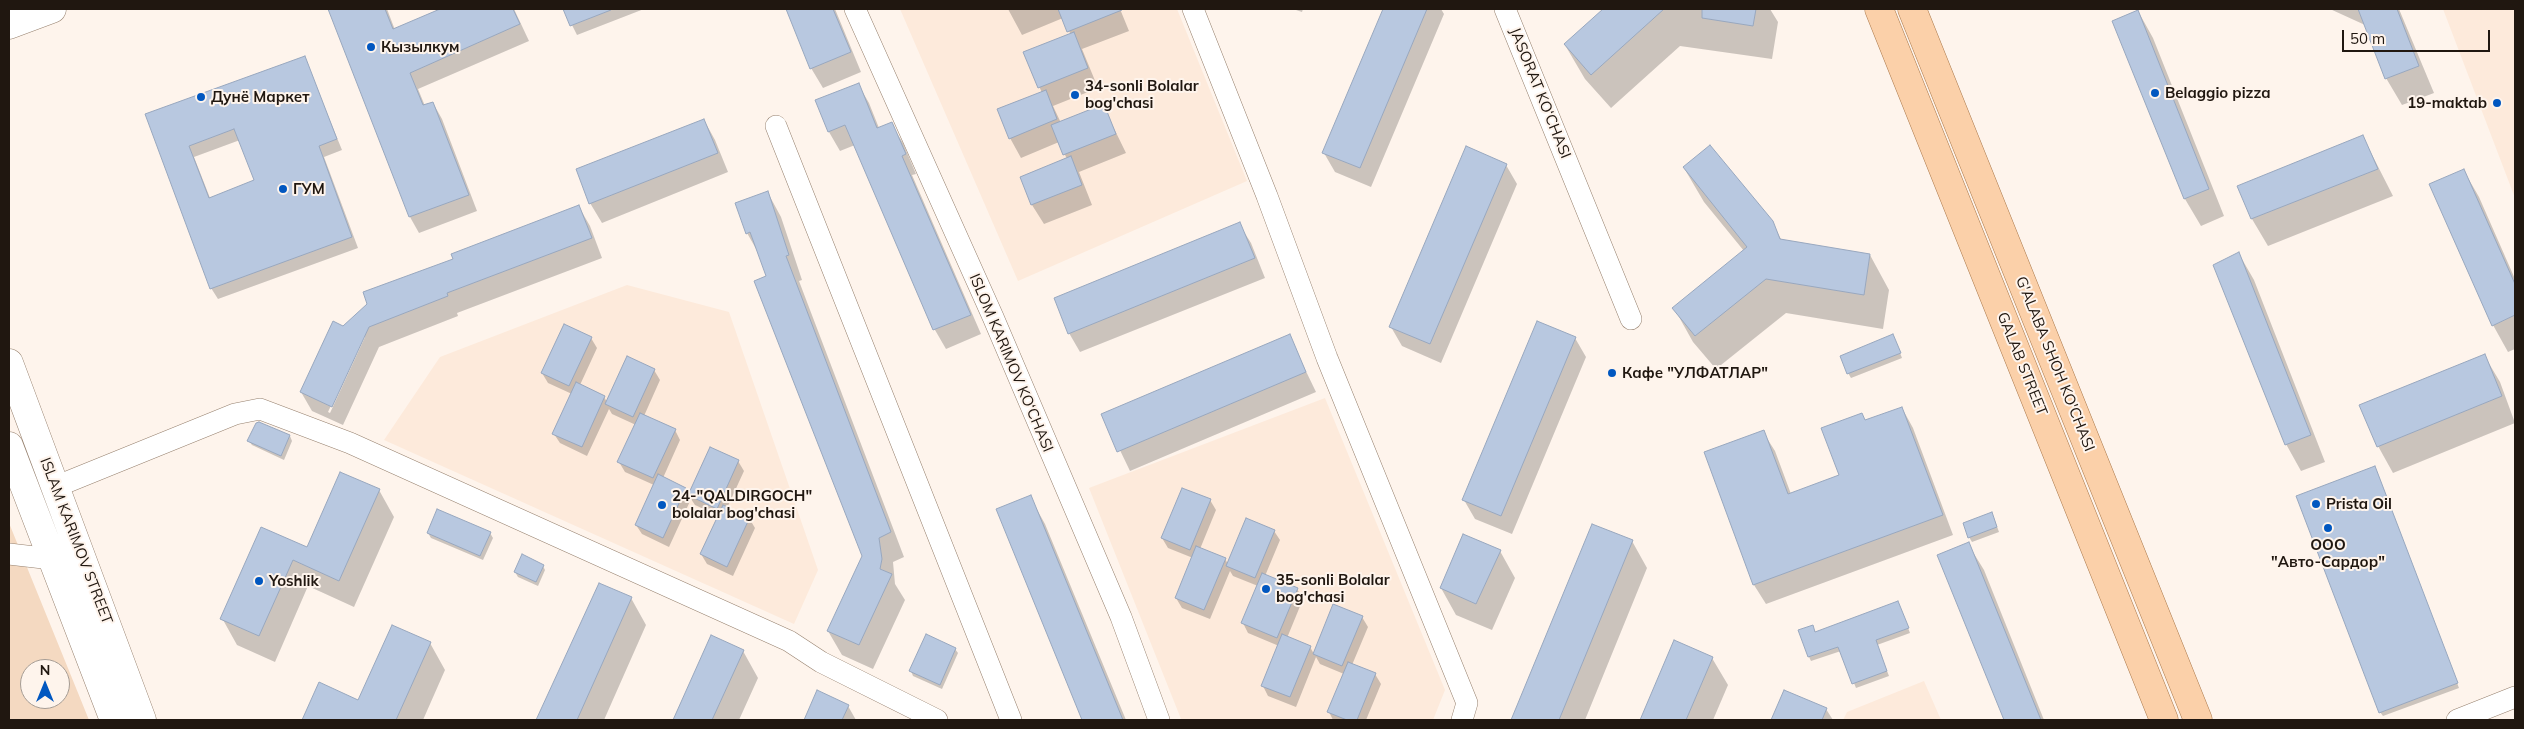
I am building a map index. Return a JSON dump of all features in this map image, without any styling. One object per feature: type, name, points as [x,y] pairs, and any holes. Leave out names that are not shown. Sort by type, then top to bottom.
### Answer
[{"type":"main road","points":[[9,25],[52,9]]},
{"type":"main road","name":"GALAB STREET","points":[[1879,9],[2164,720]]},
{"type":"main road","name":"G'ALABA SHOH KO'CHASI","points":[[1912,9],[2198,720]]},
{"type":"main road","name":"ISLAM KARIMOV STREET","points":[[9,363],[142,720]]},
{"type":"main road","name":"ISLAM KARIMOV STREET","points":[[9,446],[114,720]]},
{"type":"street","name":"ISLOM KARIMOV KO‘CHASI","points":[[855,9],[997,326],[1120,617],[1159,720]]},
{"type":"street","points":[[1193,9],[1267,196],[1327,358],[1467,703],[1462,720]]},
{"type":"street","name":"JASORAT KO‘CHASI","points":[[1505,9],[1630,319]]},
{"type":"street","points":[[776,126],[1012,720]]},
{"type":"street","points":[[55,487],[235,414],[260,409],[350,443],[789,641],[821,662],[937,720]]},
{"type":"street","points":[[9,554],[52,559]]},
{"type":"street","points":[[2457,720],[2515,696]]},
{"type":"shaded area","name":"34-sonli Bolalar bog'chasi","points":[[900,9],[1177,9],[1247,181],[1018,281]]},
{"type":"shaded area","name":"19-maktab","points":[[2443,9],[2515,9],[2515,198]]},
{"type":"shaded area","name":"24-\"QALDIRGOCH\" bolalar bog'chasi","points":[[627,285],[729,312],[818,570],[794,624],[384,440],[440,357]]},
{"type":"shaded area","name":"35-sonli Bolalar bog'chasi","points":[[1325,398],[1445,690],[1433,720],[1183,720],[1089,488]]},
{"type":"shaded area","points":[[9,523],[64,659],[20,659],[20,709],[70,709],[70,673],[89,720],[9,720]]},
{"type":"shaded area","points":[[1924,681],[1941,720],[1843,720],[1847,712]]},
{"type":"building","points":[[328,9],[385,9],[393,29],[440,9],[513,9],[520,24],[410,73],[423,105],[433,102],[469,195],[409,217]]},
{"type":"building","points":[[563,9],[611,9],[611,10],[570,26]]},
{"type":"building","points":[[786,9],[833,9],[851,52],[810,69]]},
{"type":"building","points":[[1058,9],[1122,9],[1122,10],[1067,32]]},
{"type":"building","points":[[1383,9],[1427,9],[1360,168],[1322,153]]},
{"type":"building","points":[[1603,9],[1664,9],[1591,75],[1564,44]]},
{"type":"building","points":[[1702,9],[1756,9],[1753,26],[1702,18]]},
{"type":"building","points":[[2358,9],[2397,9],[2419,66],[2385,79]]},
{"type":"building","points":[[2138,10],[2209,189],[2184,199],[2112,21]]},
{"type":"building","points":[[1074,32],[1088,68],[1038,88],[1023,52]]},
{"type":"building","name":"ГУМ","points":[[305,56],[337,139],[319,146],[352,237],[210,289],[145,114]],"holes":[[[234,129],[254,180],[209,198],[189,146]]]},
{"type":"building","points":[[859,83],[877,128],[892,122],[906,154],[902,156],[971,315],[933,330],[845,125],[828,132],[815,100]]},
{"type":"building","points":[[1046,90],[1057,119],[1009,139],[997,109]]},
{"type":"building","points":[[1104,104],[1116,134],[1063,155],[1051,125]]},
{"type":"building","points":[[704,119],[718,153],[589,204],[576,169]]},
{"type":"building","points":[[2363,135],[2378,169],[2251,219],[2237,186]]},
{"type":"building","points":[[1710,145],[1773,221],[1780,239],[1870,254],[1864,295],[1766,279],[1695,336],[1672,308],[1747,247],[1683,167]]},
{"type":"building","points":[[1466,146],[1507,164],[1430,344],[1389,327]]},
{"type":"building","points":[[1071,156],[1082,185],[1031,205],[1020,177]]},
{"type":"building","points":[[2464,169],[2515,284],[2515,315],[2492,326],[2429,184]]},
{"type":"building","points":[[768,191],[789,255],[786,256],[891,532],[879,538],[882,559],[880,569],[892,574],[859,645],[827,631],[862,556],[754,281],[766,276],[750,232],[746,234],[735,203]]},
{"type":"building","points":[[579,205],[592,238],[447,293],[448,296],[369,327],[332,407],[300,392],[333,321],[343,326],[367,304],[363,292],[453,259],[451,254]]},
{"type":"building","points":[[1240,222],[1255,258],[1068,334],[1054,298]]},
{"type":"building","points":[[2239,252],[2311,435],[2285,445],[2213,265]]},
{"type":"building","points":[[1537,321],[1576,337],[1501,516],[1462,500]]},
{"type":"building","points":[[564,324],[592,337],[569,386],[541,373]]},
{"type":"building","points":[[1290,334],[1306,372],[1117,452],[1101,414]]},
{"type":"building","points":[[1893,334],[1901,353],[1847,374],[1840,356]]},
{"type":"building","points":[[2485,354],[2502,396],[2377,447],[2359,405]]},
{"type":"building","points":[[627,356],[655,369],[633,417],[605,404]]},
{"type":"building","points":[[576,382],[605,396],[582,447],[552,434]]},
{"type":"building","points":[[1902,407],[1943,515],[1753,585],[1704,452],[1764,430],[1788,494],[1839,475],[1821,428],[1862,413],[1865,420]]},
{"type":"building","points":[[640,413],[676,429],[653,478],[617,462]]},
{"type":"building","points":[[259,422],[290,435],[281,456],[247,441],[256,423]]},
{"type":"building","points":[[710,447],[739,460],[717,509],[688,495]]},
{"type":"building","points":[[2375,466],[2458,683],[2379,713],[2296,496]]},
{"type":"building","points":[[340,472],[380,489],[339,581],[293,560],[259,636],[220,619],[261,527],[307,547]]},
{"type":"building","points":[[658,474],[686,488],[663,538],[635,525]]},
{"type":"building","points":[[1182,488],[1211,499],[1190,550],[1161,538]]},
{"type":"building","points":[[1031,495],[1123,720],[1082,720],[996,509]]},
{"type":"building","points":[[723,505],[750,517],[727,567],[700,554]]},
{"type":"building","points":[[437,509],[491,532],[480,556],[427,533]]},
{"type":"building","points":[[1992,512],[1997,527],[1968,538],[1963,523]]},
{"type":"building","points":[[1246,518],[1275,530],[1255,578],[1226,566]]},
{"type":"building","points":[[1592,524],[1633,540],[1559,720],[1511,720]]},
{"type":"building","points":[[1463,534],[1501,550],[1476,604],[1440,588]]},
{"type":"building","points":[[1969,542],[2041,720],[2004,720],[1937,555]]},
{"type":"building","points":[[1196,546],[1226,558],[1204,610],[1175,598]]},
{"type":"building","points":[[522,554],[544,565],[536,582],[514,572]]},
{"type":"building","points":[[1262,573],[1298,588],[1277,638],[1241,623]]},
{"type":"building","points":[[599,583],[632,597],[577,720],[536,720]]},
{"type":"building","points":[[1898,601],[1909,628],[1876,640],[1887,671],[1852,684],[1838,647],[1808,657],[1798,630],[1813,625],[1815,632]]},
{"type":"building","points":[[1333,604],[1363,616],[1342,666],[1313,654]]},
{"type":"building","points":[[392,625],[431,642],[396,720],[302,720],[319,682],[358,700]]},
{"type":"building","points":[[926,634],[956,648],[940,685],[909,671]]},
{"type":"building","points":[[1282,634],[1311,646],[1290,697],[1261,686]]},
{"type":"building","points":[[711,635],[744,650],[712,720],[673,720]]},
{"type":"building","points":[[1674,640],[1713,657],[1686,720],[1640,720]]},
{"type":"building","points":[[1348,662],[1376,673],[1357,720],[1347,720],[1327,712]]},
{"type":"building","points":[[817,690],[849,705],[842,720],[804,720]]},
{"type":"building","points":[[1784,690],[1827,708],[1822,720],[1771,720]]},
{"type":"place","name":"Кызылкум","points":[[371,47]]},
{"type":"place","name":"Belaggio pizza","points":[[2155,93]]},
{"type":"place","name":"34-sonli Bolalar bog'chasi","points":[[1075,95]]},
{"type":"place","name":"Дунё Маркет","points":[[201,97]]},
{"type":"place","name":"19-maktab","points":[[2497,103]]},
{"type":"place","name":"ГУМ","points":[[283,189]]},
{"type":"place","name":"Кафе \"УЛФАТЛАР\"","points":[[1612,373]]},
{"type":"place","name":"Prista Oil","points":[[2316,504]]},
{"type":"place","name":"24-\"QALDIRGOCH\" bolalar bog'chasi","points":[[662,505]]},
{"type":"place","name":"ООО \"Авто-Сардор\"","points":[[2328,528]]},
{"type":"place","name":"Yoshlik","points":[[259,581]]},
{"type":"place","name":"35-sonli Bolalar bog'chasi","points":[[1266,589]]}]
